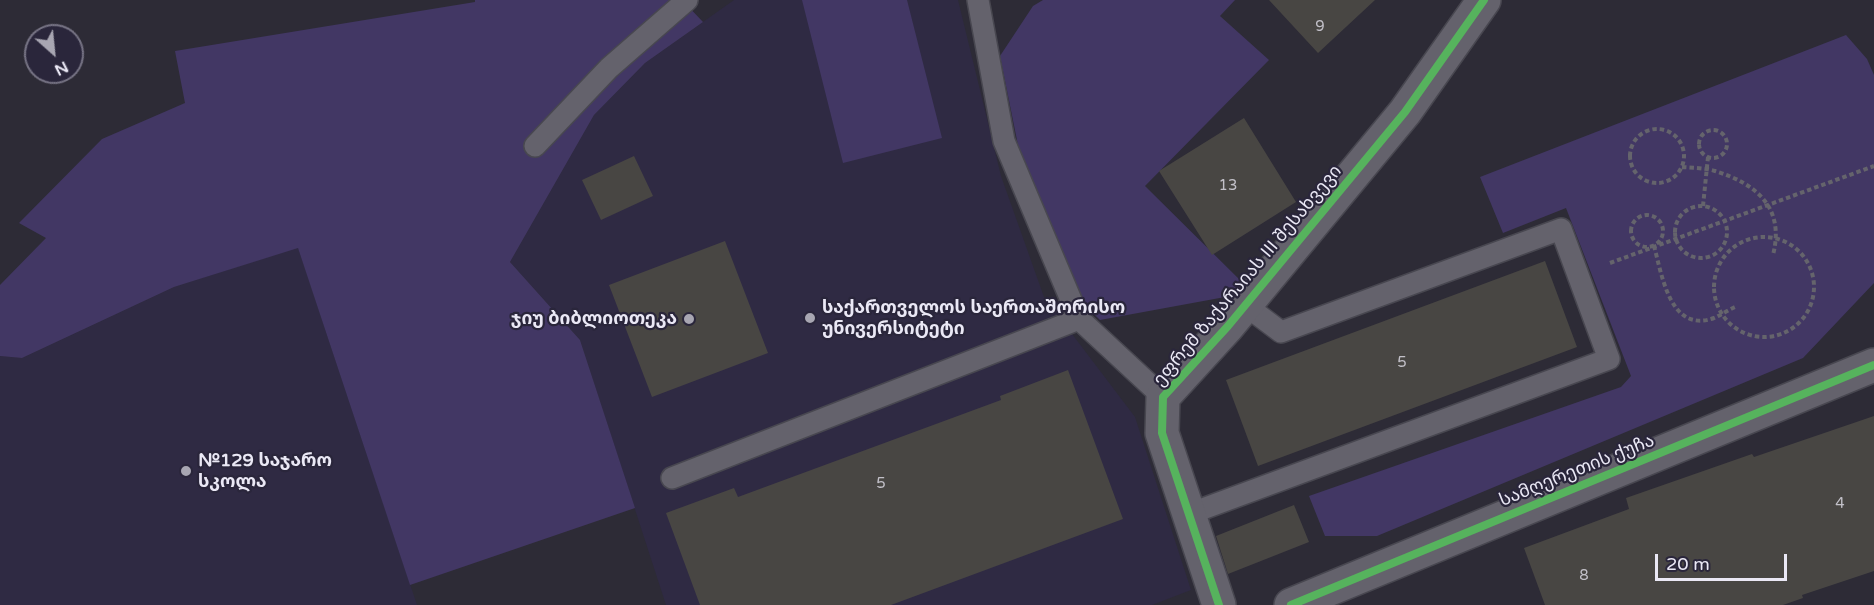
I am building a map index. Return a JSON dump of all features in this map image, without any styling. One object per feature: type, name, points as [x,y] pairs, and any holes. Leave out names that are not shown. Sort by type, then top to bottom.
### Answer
[{"type":"street","name":"ეფრემ ზაქარაიას III შესახვევი","points":[[1219,605],[1162,433],[1163,397],[1245,306],[1404,112],[1484,0]]},
{"type":"street","name":"სამღერეთის ქუჩა","points":[[1299,604],[1874,365]]},
{"type":"lane","points":[[535,146],[609,68],[687,0]]},
{"type":"lane","points":[[978,0],[1005,141],[1079,319],[1163,397]]},
{"type":"lane","points":[[1189,514],[1609,359],[1560,229],[1281,332],[1245,306]]},
{"type":"lane","points":[[672,477],[1079,319]]},
{"type":"path","points":[[1660,129],[1669,132],[1675,136],[1684,150],[1682,167],[1678,174],[1662,183],[1645,181],[1633,169],[1630,160],[1633,143],[1644,132],[1660,129]]},
{"type":"path","points":[[1712,129],[1720,132],[1727,139],[1725,152],[1717,157],[1708,157],[1699,147],[1700,137],[1712,129]]},
{"type":"path","points":[[1703,207],[1708,157]]},
{"type":"path","points":[[1578,275],[1874,166]]},
{"type":"path","points":[[1682,167],[1713,170],[1743,182],[1757,192],[1768,206],[1776,224],[1773,255]]},
{"type":"path","points":[[1697,206],[1714,209],[1725,222],[1727,237],[1724,245],[1712,256],[1703,258],[1686,254],[1676,240],[1677,222],[1682,214],[1697,206]]},
{"type":"path","points":[[1643,216],[1653,216],[1658,219],[1663,228],[1661,238],[1654,246],[1644,247],[1632,237],[1632,226],[1643,216]]},
{"type":"path","points":[[1759,237],[1776,237],[1791,244],[1803,254],[1811,268],[1815,284],[1813,301],[1805,315],[1794,327],[1779,334],[1763,337],[1748,334],[1733,326],[1722,314],[1715,298],[1715,281],[1719,265],[1728,251],[1743,242],[1759,237]]},
{"type":"path","points":[[1724,245],[1728,251]]},
{"type":"path","points":[[1654,246],[1665,289],[1679,313],[1696,320],[1713,319],[1735,307]]},
{"type":"shaded area","points":[[475,0],[682,0],[703,22],[645,63],[594,115],[510,262],[580,340],[635,508],[410,585],[298,248],[174,287],[22,358],[0,356],[0,285],[46,238],[19,223],[102,139],[185,103],[175,51],[475,2]]},
{"type":"shaded area","name":"საქართველოს საერთაშორისო უნივერსიტეტი","points":[[734,0],[958,0],[1001,176],[1044,297],[1135,417],[1191,590],[1152,605],[666,605],[580,340],[510,262],[594,115],[645,63]]},
{"type":"shaded area","points":[[802,0],[907,0],[942,138],[843,163]]},
{"type":"shaded area","points":[[1043,0],[1235,0],[1220,16],[1269,60],[1145,186],[1244,284],[1236,295],[1100,320],[1064,285],[1020,155],[1000,56],[1033,6]]},
{"type":"shaded area","points":[[1846,35],[1867,59],[1874,75],[1874,283],[1803,358],[1377,536],[1325,536],[1309,496],[1621,387],[1631,376],[1566,208],[1503,233],[1480,177]]},
{"type":"shaded area","name":"№129 საჯარო სკოლა","points":[[298,247],[417,605],[0,605],[0,356],[22,358],[174,287]]},
{"type":"building","points":[[1269,0],[1375,0],[1318,53]]},
{"type":"building","points":[[1244,118],[1296,202],[1212,255],[1159,171]]},
{"type":"building","points":[[634,156],[653,196],[601,220],[582,180]]},
{"type":"building","name":"ჯიუ ბიბლიოთეკა","points":[[725,241],[768,353],[652,397],[609,285]]},
{"type":"building","points":[[1545,261],[1577,347],[1258,466],[1226,380]]},
{"type":"building","points":[[1068,370],[1123,519],[891,605],[700,605],[666,513],[734,488],[738,497],[1001,400],[1000,396]]},
{"type":"building","points":[[1874,416],[1874,571],[1802,595],[1803,598],[1783,605],[1545,605],[1524,548],[1629,509],[1626,498],[1752,454],[1754,457]]},
{"type":"building","points":[[1294,505],[1309,542],[1228,574],[1216,536]]},
{"type":"cycle path","points":[[1219,605],[1162,433],[1163,397],[1228,326],[1405,112],[1484,0]]},
{"type":"cycle path","points":[[1291,605],[1874,365]]},
{"type":"place","name":"საქართველოს საერთაშორისო უნივერსიტეტი","points":[[810,318]]},
{"type":"place","name":"ჯიუ ბიბლიოთეკა","points":[[689,319]]},
{"type":"place","name":"№129 საჯარო სკოლა","points":[[186,471]]}]
